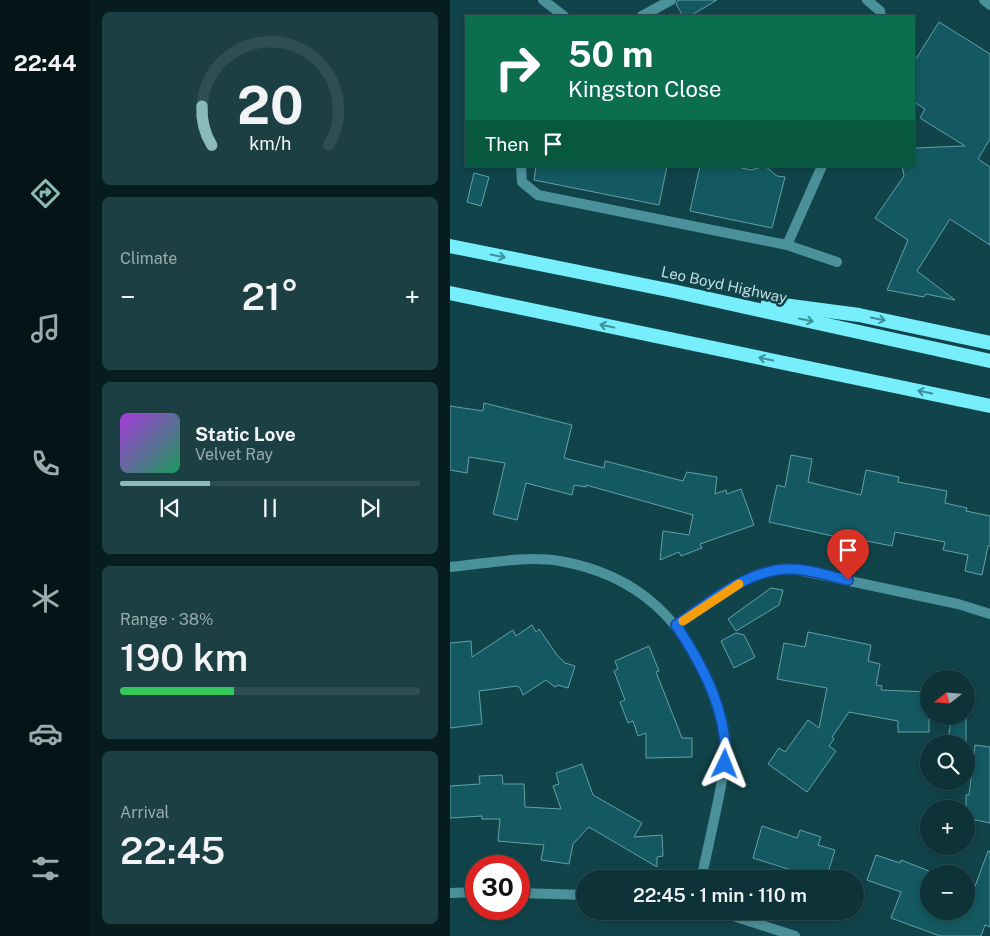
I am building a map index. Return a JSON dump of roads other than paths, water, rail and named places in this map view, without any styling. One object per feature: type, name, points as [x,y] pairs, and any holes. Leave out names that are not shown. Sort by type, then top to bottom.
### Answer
[{"type":"highway","name":"Leo Boyd Highway","points":[[450,246],[673,291],[990,361]]},
{"type":"highway","points":[[673,291],[859,315],[990,343]]},
{"type":"highway","points":[[450,293],[959,399],[990,408]]},
{"type":"street","points":[[543,0],[563,15]]},
{"type":"street","points":[[644,15],[671,0]]},
{"type":"street","points":[[867,0],[880,11],[881,15]]},
{"type":"street","points":[[984,0],[990,5]]},
{"type":"street","points":[[522,167],[522,182],[538,195],[787,245],[837,262]]},
{"type":"street","points":[[787,245],[822,167]]},
{"type":"street","points":[[450,567],[532,560],[558,561],[583,567],[610,576],[642,594],[676,625],[696,656],[707,679],[722,720],[726,745],[720,794],[704,870]]},
{"type":"street","points":[[676,625],[757,574],[772,570],[793,569],[958,604],[990,614]]},
{"type":"street","points":[[450,893],[465,892]]},
{"type":"street","points":[[530,893],[576,895]]},
{"type":"street","points":[[746,920],[795,936]]}]
